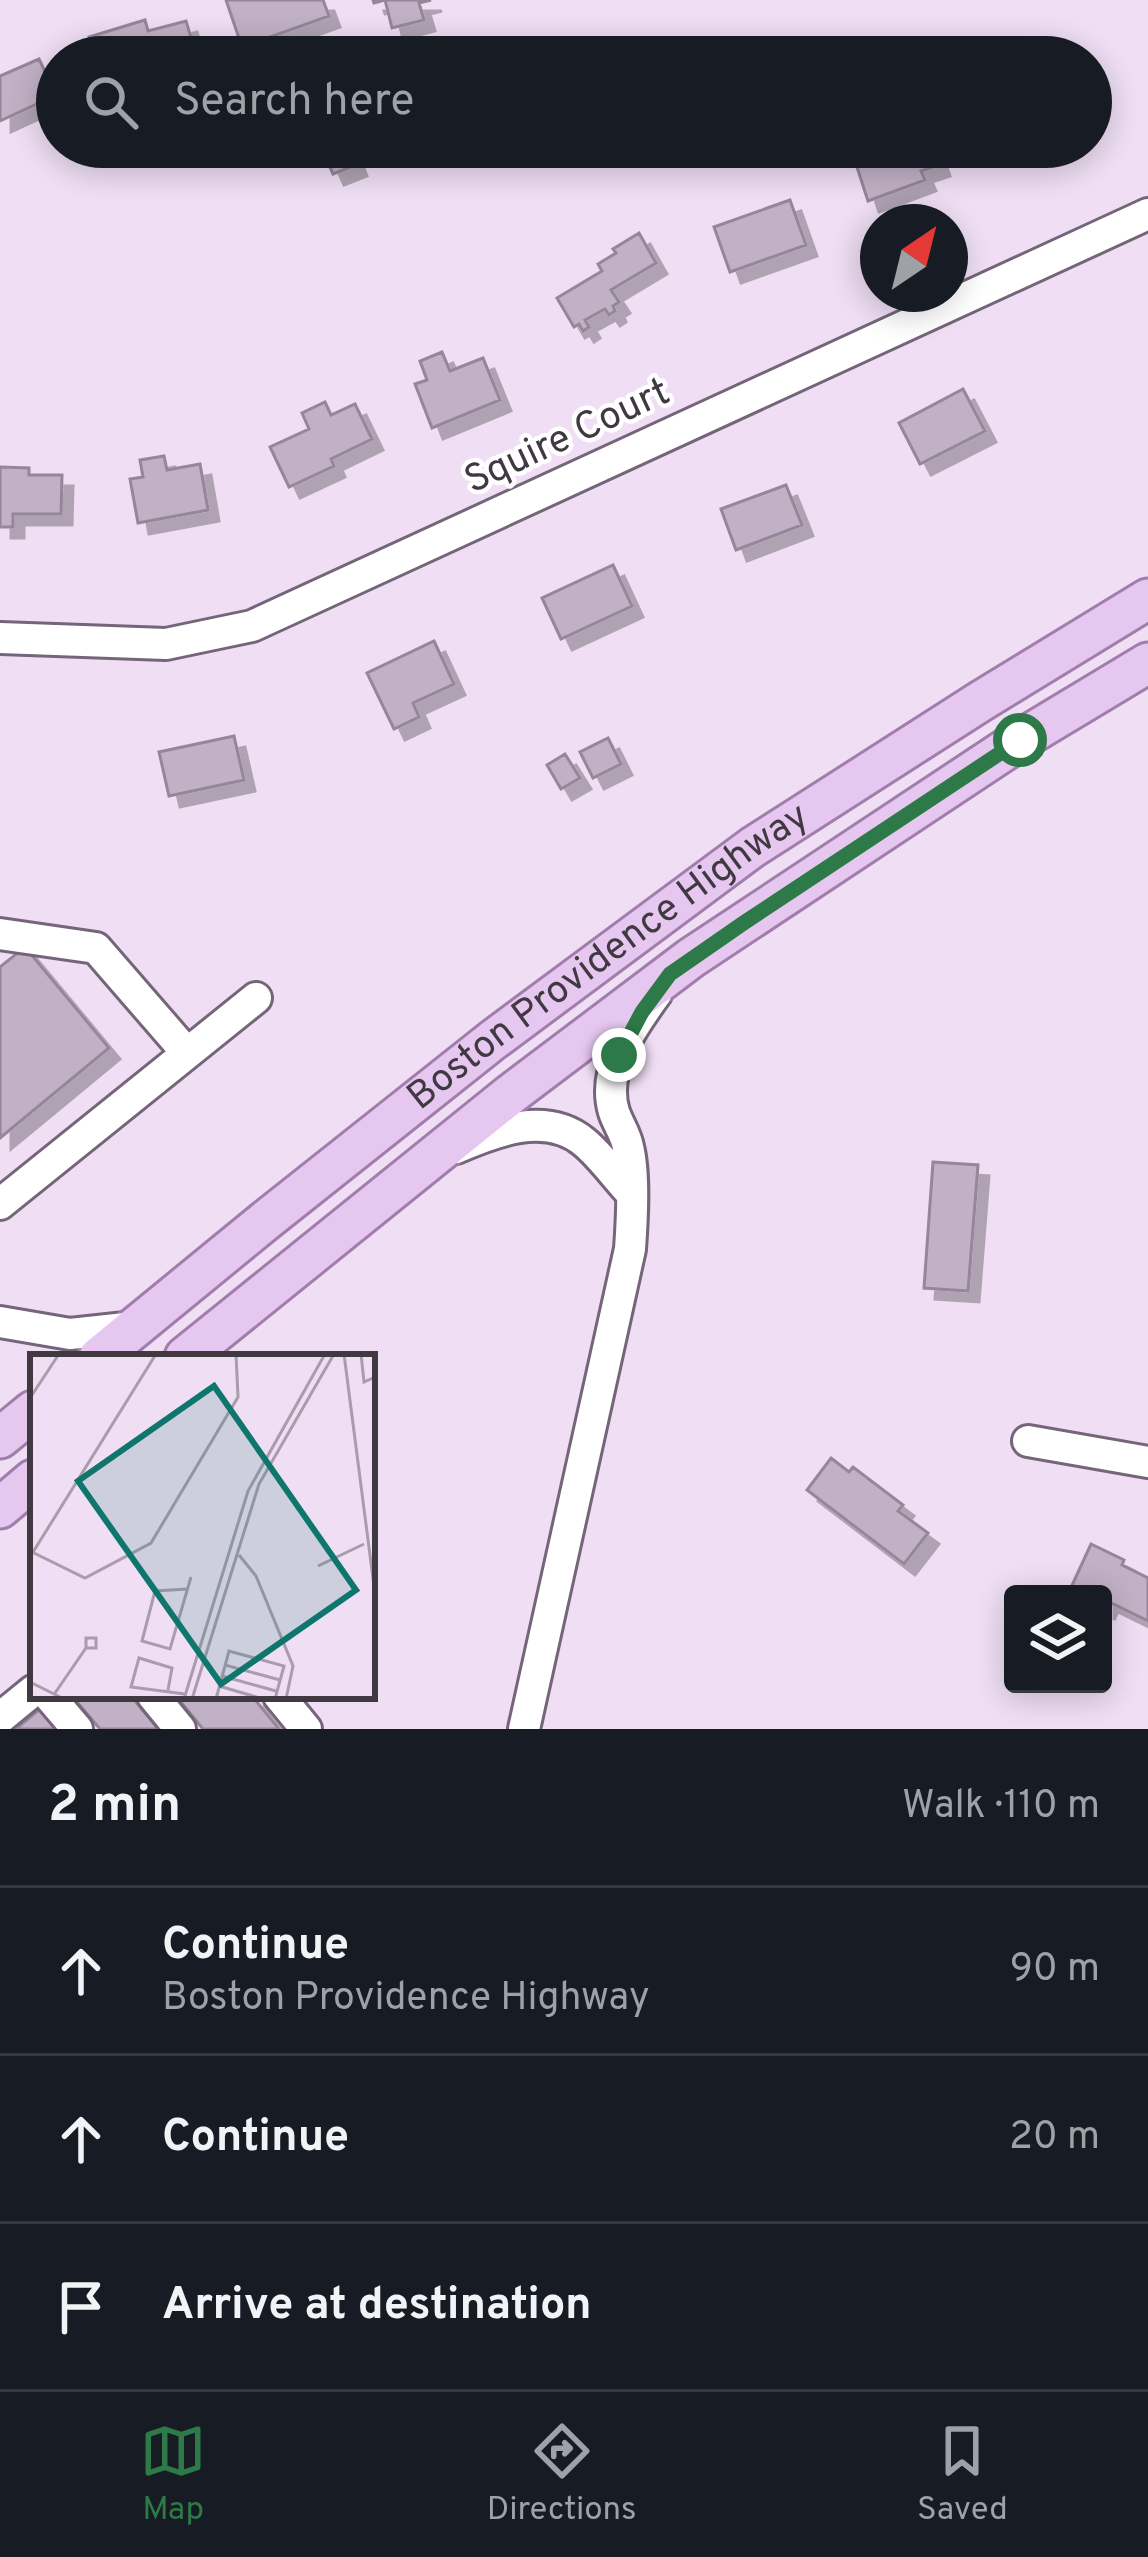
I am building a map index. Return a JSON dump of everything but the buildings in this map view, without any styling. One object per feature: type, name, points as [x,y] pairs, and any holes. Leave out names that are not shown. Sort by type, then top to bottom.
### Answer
[{"type":"main road","name":"Boston Providence Highway","points":[[103,1354],[493,1040],[753,848],[981,700],[1148,599]]},
{"type":"main road","name":"Boston Providence Highway","points":[[189,1354],[511,1094],[670,974],[1020,740],[1148,663]]},
{"type":"main road","points":[[0,1438],[30,1413]]},
{"type":"main road","points":[[0,1508],[30,1483]]},
{"type":"street","name":"Squire Court","points":[[0,638],[166,644],[252,626],[1148,214]]},
{"type":"street","points":[[0,934],[96,948],[187,1053]]},
{"type":"street","points":[[524,1729],[630,1249],[632,1172],[610,1091],[613,1073],[632,1028],[670,974]]},
{"type":"street","points":[[0,1204],[256,998]]},
{"type":"street","points":[[428,1160],[509,1129],[561,1128],[586,1144],[630,1192]]},
{"type":"street","points":[[0,1322],[70,1334],[135,1327]]},
{"type":"street","points":[[1028,1441],[1148,1462]]},
{"type":"street","points":[[0,1718],[30,1693]]},
{"type":"street","points":[[52,1699],[76,1729]]},
{"type":"street","points":[[155,1699],[180,1729]]},
{"type":"street","points":[[281,1699],[306,1729]]},
{"type":"route","points":[[619,1055],[670,974],[1020,740]]}]
